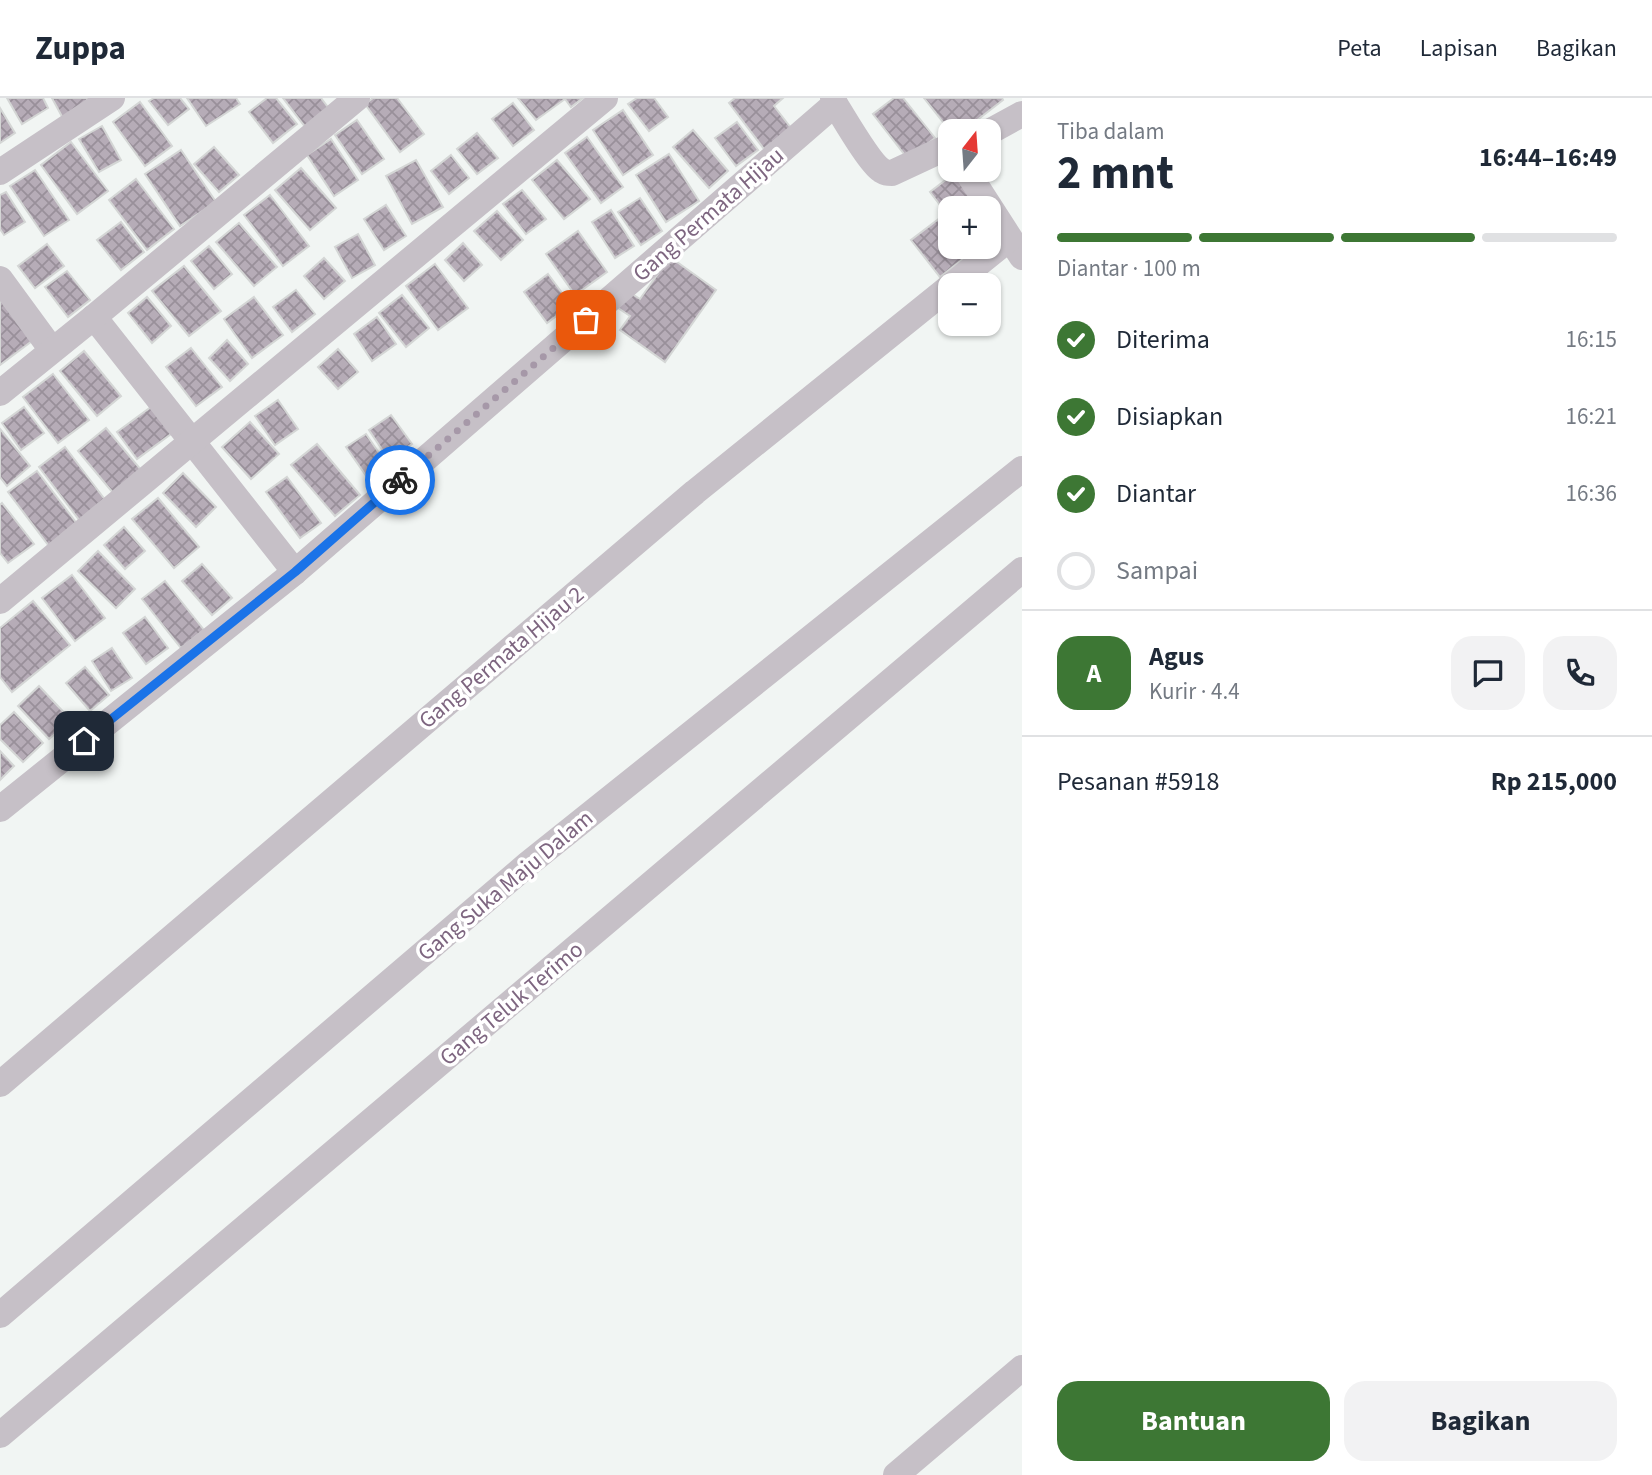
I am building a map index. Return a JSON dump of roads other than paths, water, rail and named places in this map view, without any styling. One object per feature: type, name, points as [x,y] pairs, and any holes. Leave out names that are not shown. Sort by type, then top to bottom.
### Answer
[{"type":"street","points":[[0,172],[112,98]]},
{"type":"street","points":[[0,393],[357,98]]},
{"type":"street","points":[[0,601],[605,98]]},
{"type":"street","name":"Gang Permata Hijau","points":[[0,809],[295,572],[834,101],[871,159],[885,172],[892,173],[938,152]]},
{"type":"street","points":[[1001,125],[1022,114]]},
{"type":"street","points":[[973,182],[1016,248]]},
{"type":"street","name":"Gang Permata Hijau 2","points":[[0,1084],[695,492],[1016,248]]},
{"type":"street","points":[[0,279],[52,350]]},
{"type":"street","points":[[94,317],[295,572]]},
{"type":"street","name":"Gang Suka Maju Dalam","points":[[0,1315],[527,864],[1022,470]]},
{"type":"street","name":"Gang Teluk Terimo","points":[[0,1435],[1022,570]]},
{"type":"street","points":[[896,1475],[1022,1368]]}]
